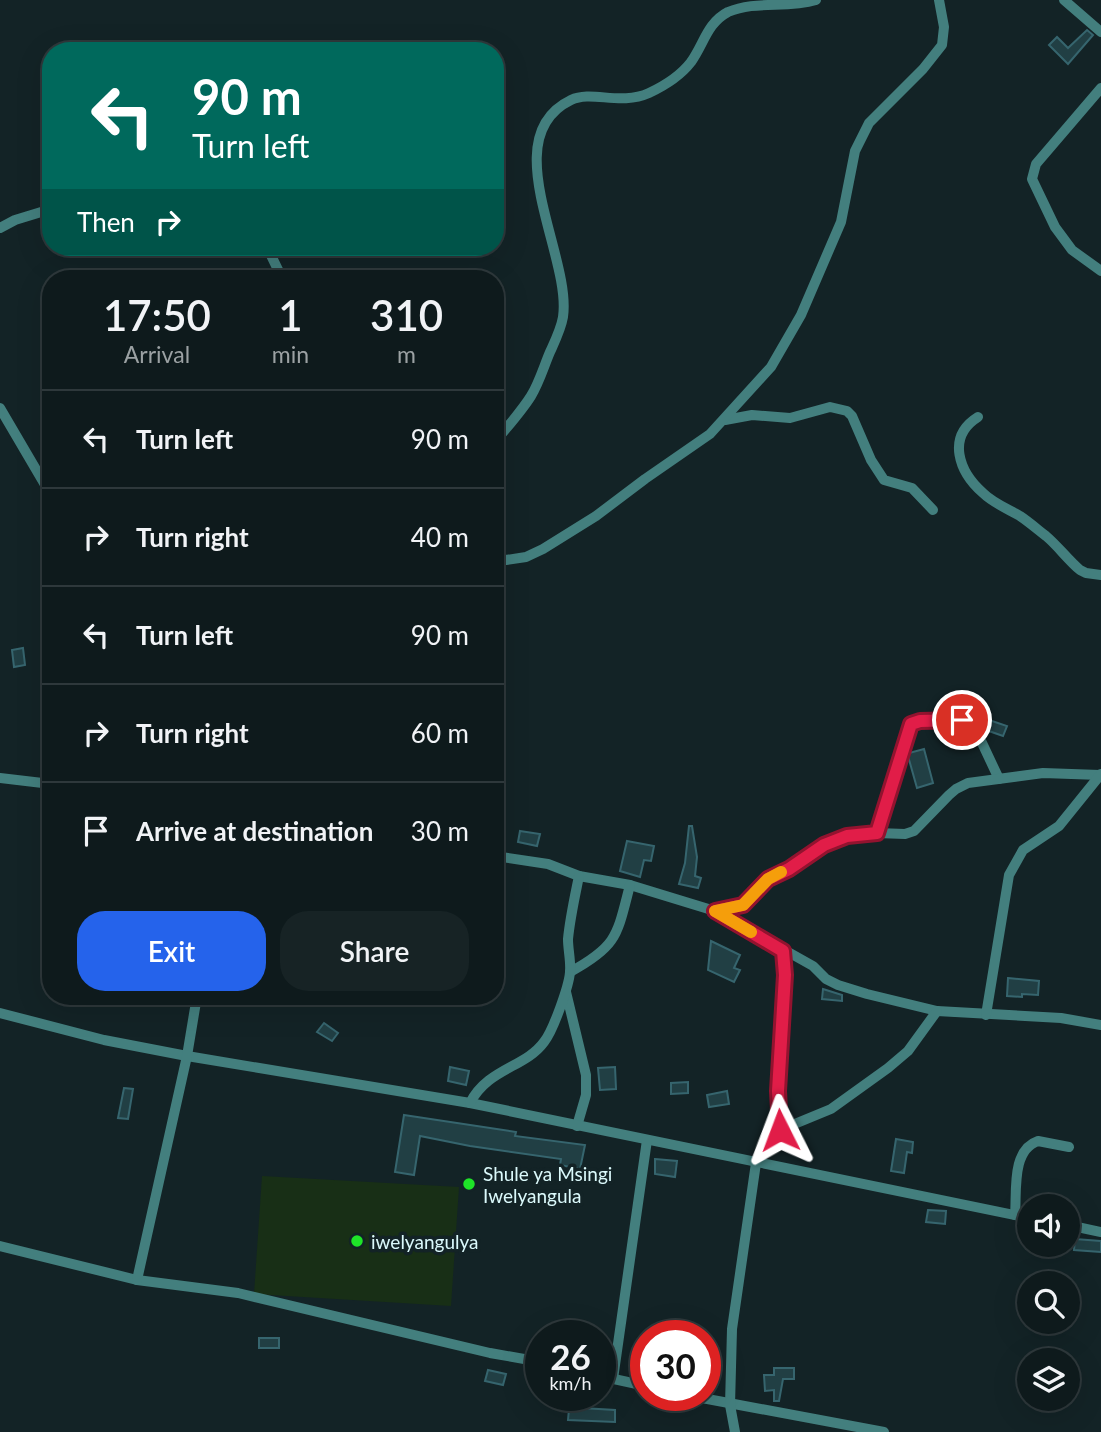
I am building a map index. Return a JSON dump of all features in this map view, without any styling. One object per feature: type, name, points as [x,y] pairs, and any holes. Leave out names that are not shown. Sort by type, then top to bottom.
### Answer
[{"type":"street","points":[[504,431],[532,395],[558,336],[563,317],[560,270],[544,211],[536,164],[543,129],[554,113],[572,99],[632,99],[668,82],[691,62],[711,25],[733,9],[765,2],[790,5],[816,0]]},
{"type":"street","points":[[504,560],[526,557],[543,549],[596,516],[710,434],[771,367],[801,315],[841,222],[855,151],[869,123],[942,45],[944,27],[939,0]]},
{"type":"street","points":[[1065,0],[1101,32]]},
{"type":"street","points":[[1101,88],[1036,164],[1032,179],[1055,227],[1072,250],[1101,271]]},
{"type":"street","points":[[0,228],[42,212]]},
{"type":"street","points":[[725,420],[752,415],[790,418],[831,407],[847,411],[884,480],[912,488],[933,510]]},
{"type":"street","points":[[0,408],[42,480]]},
{"type":"street","points":[[978,416],[970,422],[959,438],[957,452],[975,485],[984,495],[1023,518],[1049,538],[1080,570],[1101,575]]},
{"type":"street","points":[[877,833],[907,732],[913,723],[924,720],[969,722],[975,728],[999,779]]},
{"type":"street","points":[[715,911],[743,905],[768,879],[789,869],[824,845],[847,836],[877,833],[892,835],[914,831],[956,789],[968,783],[1043,772],[1100,775]]},
{"type":"street","points":[[986,1015],[1001,915],[1012,868],[1023,850],[1059,826],[1100,775]]},
{"type":"street","points":[[0,778],[42,783]]},
{"type":"street","points":[[504,857],[548,864],[579,876],[630,885],[715,911],[813,966],[826,979],[867,995],[937,1011],[1061,1018],[1101,1025]]},
{"type":"street","points":[[470,1102],[483,1084],[532,1054],[544,1043],[566,992],[570,972],[568,940],[579,876]]},
{"type":"street","points":[[570,972],[592,961],[608,947],[617,933],[630,885]]},
{"type":"street","points":[[780,1130],[778,1091],[785,975],[783,951]]},
{"type":"street","points":[[566,992],[586,1076],[586,1095],[576,1126]]},
{"type":"street","points":[[137,1280],[187,1056],[196,1005]]},
{"type":"street","points":[[735,1432],[730,1405],[732,1329],[756,1163],[780,1130],[831,1109],[908,1051],[937,1011]]},
{"type":"street","points":[[0,1013],[104,1040],[470,1102],[1015,1215],[1017,1177],[1020,1160],[1026,1148],[1038,1141],[1069,1147]]},
{"type":"street","points":[[616,1358],[647,1140]]},
{"type":"street","points":[[1080,1228],[1101,1232]]},
{"type":"street","points":[[0,1246],[137,1280],[238,1293],[525,1359]]},
{"type":"street","points":[[721,1403],[884,1432]]},
{"type":"green space","name":"iwelyangulya","points":[[262,1176],[459,1187],[451,1306],[254,1294]]},
{"type":"building","points":[[1087,30],[1093,35],[1068,64],[1049,45],[1057,37],[1068,48]]},
{"type":"building","points":[[23,648],[25,665],[14,667],[12,650]]},
{"type":"building","points":[[989,720],[1007,726],[1003,736],[986,730]]},
{"type":"building","points":[[924,749],[933,783],[917,788],[908,756],[909,753]]},
{"type":"building","points":[[689,826],[692,826],[697,857],[695,876],[701,878],[698,888],[679,884],[685,863]]},
{"type":"building","points":[[520,831],[540,834],[537,846],[518,842]]},
{"type":"building","points":[[627,841],[654,846],[651,861],[644,860],[640,877],[620,871]]},
{"type":"building","points":[[711,941],[740,955],[734,968],[740,970],[734,982],[708,970]]},
{"type":"building","points":[[1008,978],[1039,981],[1038,995],[1007,996]]},
{"type":"building","points":[[823,989],[842,995],[842,1001],[822,999]]},
{"type":"building","points":[[324,1023],[338,1033],[332,1041],[317,1032]]},
{"type":"building","points":[[450,1067],[469,1071],[466,1085],[448,1081]]},
{"type":"building","points":[[615,1067],[616,1089],[600,1090],[598,1068]]},
{"type":"building","points":[[688,1082],[688,1093],[671,1094],[671,1083]]},
{"type":"building","points":[[124,1088],[133,1089],[128,1119],[118,1118]]},
{"type":"building","points":[[727,1091],[729,1104],[709,1107],[707,1095]]},
{"type":"building","points":[[404,1115],[516,1132],[515,1136],[585,1145],[580,1169],[560,1165],[561,1159],[420,1136],[414,1175],[395,1172]]},
{"type":"building","points":[[896,1139],[913,1142],[912,1153],[907,1152],[904,1173],[891,1171]]},
{"type":"building","points":[[655,1159],[677,1161],[675,1177],[655,1174]]},
{"type":"building","points":[[928,1210],[946,1211],[945,1224],[926,1222]]},
{"type":"building","points":[[1080,1239],[1101,1241],[1101,1252],[1080,1250]]},
{"type":"building","points":[[259,1338],[279,1338],[279,1348],[259,1348]]},
{"type":"building","points":[[774,1368],[794,1368],[794,1379],[783,1379],[779,1401],[774,1401],[774,1390],[765,1391],[764,1375],[774,1375]]},
{"type":"building","points":[[488,1370],[506,1374],[503,1385],[485,1381]]},
{"type":"building","points":[[569,1411],[615,1411],[615,1422],[568,1420]]},
{"type":"slow traffic","points":[[751,932],[715,911],[743,905],[768,879],[781,872]]},
{"type":"place","name":"Shule ya Msingi Iwelyangula","points":[[469,1184]]},
{"type":"place","name":"iwelyangulya","points":[[357,1241]]},
{"type":"route","points":[[780,1130],[778,1091],[785,975],[783,951],[715,911],[743,905],[768,879],[799,864],[824,845],[847,836],[877,833],[911,724],[920,721],[962,720]]}]
